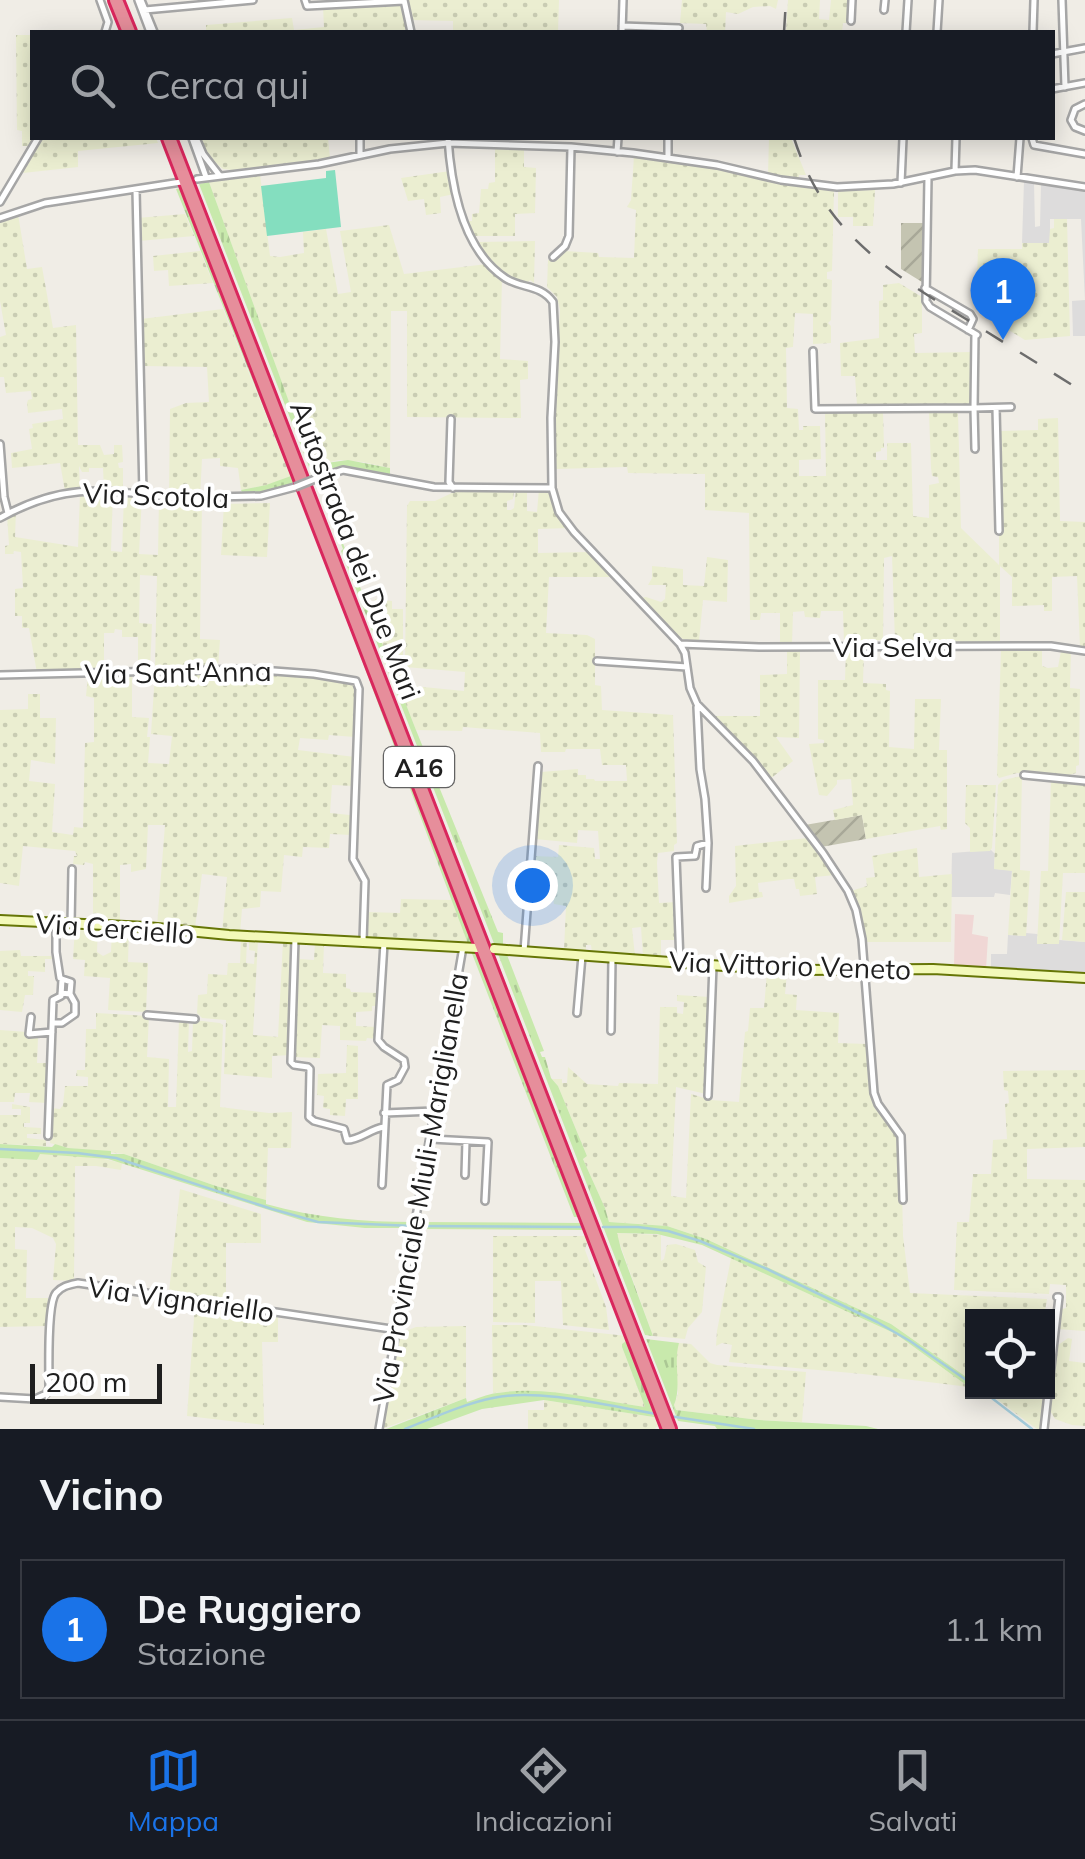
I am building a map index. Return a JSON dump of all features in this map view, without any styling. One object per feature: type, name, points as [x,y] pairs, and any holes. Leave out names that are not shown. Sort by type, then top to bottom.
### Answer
[{"type":"highway","points":[[119,0],[131,30]]},
{"type":"highway","name":"Autostrada dei Due Mari","points":[[174,140],[672,1429]]},
{"type":"street","points":[[100,0],[108,22],[106,30]]},
{"type":"street","points":[[140,0],[151,30]]},
{"type":"street","points":[[140,0],[151,30]]},
{"type":"street","points":[[145,10],[253,0]]},
{"type":"street","points":[[305,0],[306,6],[404,0],[411,30]]},
{"type":"street","points":[[623,0],[622,29],[674,30]]},
{"type":"street","points":[[851,21],[852,0]]},
{"type":"street","points":[[884,10],[885,0]]},
{"type":"street","points":[[906,30],[908,0]]},
{"type":"street","points":[[937,30],[939,0]]},
{"type":"street","points":[[1033,30],[1034,0]]},
{"type":"street","points":[[1062,0],[1065,87]]},
{"type":"street","points":[[1055,54],[1085,48]]},
{"type":"street","points":[[1055,89],[1085,83]]},
{"type":"street","points":[[1085,104],[1075,109],[1071,120],[1075,128],[1085,131]]},
{"type":"street","points":[[12,213],[1,201],[37,140]]},
{"type":"street","points":[[195,140],[220,176]]},
{"type":"street","points":[[195,140],[206,178]]},
{"type":"street","points":[[360,140],[360,155]]},
{"type":"street","points":[[197,179],[319,164],[448,140],[668,157],[819,185],[902,183],[954,171],[986,171],[1085,187]]},
{"type":"street","points":[[448,140],[460,210],[479,250],[505,278],[540,289],[552,302],[552,488],[556,504],[566,522],[680,644],[684,653],[697,704],[708,843],[706,888]]},
{"type":"street","points":[[617,152],[618,140]]},
{"type":"street","points":[[668,140],[668,157]]},
{"type":"street","points":[[902,183],[903,140]]},
{"type":"street","points":[[954,171],[956,140]]},
{"type":"street","points":[[1017,177],[1020,140]]},
{"type":"street","points":[[1033,140],[1034,145],[1085,154]]},
{"type":"street","points":[[553,257],[569,236],[571,147]]},
{"type":"street","points":[[928,177],[928,304],[976,335],[976,449]]},
{"type":"street","points":[[0,218],[45,203],[181,182]]},
{"type":"street","points":[[136,190],[143,494]]},
{"type":"street","points":[[926,288],[970,314],[973,320],[968,330]]},
{"type":"street","points":[[813,351],[814,408],[1011,407]]},
{"type":"street","points":[[996,408],[1000,531]]},
{"type":"street","points":[[451,419],[452,488]]},
{"type":"street","points":[[0,444],[8,513]]},
{"type":"street","name":"Via Scotola","points":[[0,518],[34,500],[73,492],[103,490],[198,500],[261,496],[343,470],[434,487],[552,488]]},
{"type":"street","name":"Via Selva","points":[[680,644],[1051,646],[1085,652]]},
{"type":"street","name":"Via Selva","points":[[684,653],[700,646]]},
{"type":"street","points":[[597,661],[687,667]]},
{"type":"street","name":"Via Sant'Anna","points":[[0,675],[247,669],[356,681],[359,689],[352,859],[364,881],[363,942]]},
{"type":"street","points":[[697,704],[754,760],[843,882],[859,923],[875,1098],[900,1133],[903,1200]]},
{"type":"street","points":[[524,952],[538,766]]},
{"type":"street","points":[[1024,775],[1085,780]]},
{"type":"street","points":[[680,963],[676,857],[696,856],[697,846],[708,843]]},
{"type":"street","points":[[71,924],[72,869]]},
{"type":"street","name":"Via Cerciello","points":[[0,920],[295,938]]},
{"type":"street","points":[[48,1136],[53,1000],[61,996],[62,979],[56,952],[56,923]]},
{"type":"street","points":[[384,1126],[346,1140],[344,1129],[308,1116],[310,1069],[292,1062],[295,938],[478,948]]},
{"type":"street","points":[[382,1185],[387,1084],[402,1077],[406,1067],[404,1060],[378,1040],[384,942]]},
{"type":"street","name":"Via Provinciale Miuli-Mariglianella","points":[[379,1429],[462,947]]},
{"type":"street","name":"Via Vittorio Veneto","points":[[494,949],[713,965],[933,969],[1085,978]]},
{"type":"street","points":[[577,1013],[582,956]]},
{"type":"street","points":[[612,958],[612,1031]]},
{"type":"street","points":[[708,1096],[713,965]]},
{"type":"street","points":[[52,1023],[62,1023],[75,1014],[71,982],[62,979]]},
{"type":"street","points":[[61,993],[70,994]]},
{"type":"street","points":[[147,1015],[196,1019]]},
{"type":"street","points":[[30,1018],[29,1034],[52,1032]]},
{"type":"street","points":[[384,1113],[435,1111]]},
{"type":"street","points":[[431,1139],[488,1142],[486,1201]]},
{"type":"street","points":[[466,1141],[466,1175]]},
{"type":"street","name":"Via Vignariello","points":[[0,1397],[35,1399],[46,1394],[52,1303],[58,1290],[78,1283],[398,1330]]},
{"type":"street","points":[[1044,1429],[1057,1297]]},
{"type":"shaded area","points":[[407,0],[559,0],[558,30],[453,30],[453,21],[410,20]]},
{"type":"shaded area","points":[[682,0],[778,0],[776,9],[753,7],[738,14],[726,12],[725,30],[680,23]]},
{"type":"shaded area","points":[[788,0],[820,0],[819,19],[829,20],[831,0],[849,0],[849,23],[843,23],[842,30],[786,30]]},
{"type":"shaded area","points":[[403,3],[408,30],[294,30],[324,27],[323,7]]},
{"type":"shaded area","points":[[292,18],[294,30],[206,30],[206,25]]},
{"type":"shaded area","points":[[16,35],[30,35],[33,140],[29,146],[22,146],[22,131],[17,130]]},
{"type":"shaded area","points":[[42,140],[158,143],[78,151],[78,167],[23,173]]},
{"type":"shaded area","points":[[201,140],[328,140],[330,158],[233,170],[223,169],[208,157]]},
{"type":"shaded area","points":[[769,140],[792,140],[806,175],[799,175],[798,180],[768,174]]},
{"type":"shaded area","points":[[495,149],[524,149],[524,167],[536,168],[535,213],[515,214],[515,236],[474,236],[467,221],[472,221],[472,214],[479,213],[481,189],[488,189],[489,183],[495,182]]},
{"type":"shaded area","points":[[634,156],[834,191],[832,271],[827,272],[827,279],[832,280],[828,323],[831,343],[813,344],[813,314],[795,313],[793,347],[786,348],[787,408],[798,409],[799,430],[803,426],[820,426],[821,459],[799,460],[799,476],[826,476],[825,412],[883,412],[884,448],[876,452],[876,460],[887,460],[887,443],[911,443],[913,516],[929,518],[929,485],[939,483],[938,477],[932,476],[929,412],[958,412],[961,528],[999,565],[999,535],[1003,533],[1001,431],[1038,430],[1038,419],[1058,418],[1060,521],[1085,522],[1085,648],[1080,647],[1077,576],[1052,577],[1052,611],[1044,611],[1044,605],[1012,606],[1012,577],[1000,566],[1000,643],[897,643],[892,556],[884,558],[883,640],[844,642],[843,611],[821,611],[820,618],[805,617],[804,611],[793,612],[792,644],[780,644],[780,613],[761,613],[760,620],[750,620],[749,513],[705,510],[705,474],[628,473],[627,467],[556,469],[553,419],[560,310],[557,297],[547,287],[548,260],[556,259],[564,251],[634,258],[636,210],[627,207],[631,200]]},
{"type":"shaded area","points":[[450,171],[454,194],[440,197],[441,213],[426,215],[424,199],[408,201],[401,178]]},
{"type":"shaded area","points":[[260,174],[270,256],[304,253],[303,232],[326,229],[338,294],[351,292],[340,231],[389,225],[404,274],[487,264],[502,279],[500,359],[528,361],[528,379],[520,380],[521,418],[407,417],[407,311],[391,311],[390,468],[339,460],[312,466],[209,182]]},
{"type":"shaded area","points":[[1024,181],[1034,183],[1035,227],[1040,226],[1041,184],[1085,190],[1085,300],[1081,219],[1050,219],[1050,243],[1022,243]]},
{"type":"shaded area","points":[[875,190],[873,226],[853,226],[853,217],[838,217],[838,191]]},
{"type":"shaded area","points":[[18,214],[27,269],[42,267],[53,328],[76,325],[78,445],[100,445],[104,455],[114,454],[114,445],[122,445],[123,462],[118,463],[123,468],[123,490],[104,489],[103,468],[82,472],[79,466],[80,489],[65,491],[60,463],[12,468],[11,453],[32,449],[32,424],[63,419],[62,409],[28,413],[31,391],[6,393],[4,377],[0,377],[0,337],[6,335],[0,301],[0,221]]},
{"type":"shaded area","points":[[185,214],[194,236],[139,241],[137,218]]},
{"type":"shaded area","points":[[1054,219],[1067,219],[1070,336],[1025,340],[976,308],[978,249],[1022,249],[1022,243],[1049,243]]},
{"type":"shaded area","points":[[901,223],[924,223],[922,282],[901,269]]},
{"type":"shaded area","points":[[535,241],[534,283],[504,275],[477,242]]},
{"type":"shaded area","points":[[200,251],[213,283],[169,286],[168,270],[154,271],[153,256]]},
{"type":"shaded area","points":[[899,283],[922,297],[922,333],[914,334],[915,353],[973,352],[969,406],[857,405],[855,376],[841,376],[840,343],[879,338],[883,285]]},
{"type":"shaded area","points":[[1085,300],[1085,336],[1073,336],[1072,301]]},
{"type":"shaded area","points":[[223,309],[291,477],[241,490],[238,468],[220,466],[220,458],[202,459],[200,498],[169,496],[170,409],[186,403],[209,402],[207,367],[143,366],[141,319]]},
{"type":"shaded area","points":[[539,489],[550,491],[558,514],[569,528],[538,529],[538,553],[590,552],[612,575],[549,577],[546,633],[595,639],[595,685],[601,686],[602,710],[673,715],[677,843],[674,851],[658,853],[657,863],[659,903],[677,902],[678,940],[661,940],[661,958],[643,957],[641,927],[632,928],[635,956],[592,953],[591,945],[586,945],[586,952],[564,950],[566,906],[554,904],[548,887],[531,886],[533,856],[558,857],[559,845],[594,848],[595,859],[600,859],[598,831],[578,830],[577,843],[535,839],[541,772],[578,769],[578,775],[586,775],[586,779],[627,781],[626,765],[602,765],[600,749],[541,752],[540,733],[463,727],[462,731],[416,730],[374,625],[375,599],[392,601],[392,609],[403,609],[403,685],[464,691],[465,672],[405,667],[407,506],[410,501],[435,501],[456,491],[514,490],[513,499],[507,501],[507,510],[511,510],[516,490],[527,490],[527,511],[537,512]]},
{"type":"shaded area","points":[[113,492],[111,551],[122,552],[124,494],[142,496],[139,554],[158,555],[159,498],[202,502],[200,639],[220,640],[218,667],[155,666],[157,576],[140,575],[139,623],[152,624],[150,669],[138,669],[138,637],[122,637],[122,630],[115,629],[114,633],[104,633],[104,670],[37,673],[29,628],[22,628],[22,616],[15,616],[15,589],[23,588],[21,552],[5,554],[5,546],[9,545],[7,515],[16,510],[15,537],[78,547],[80,494]]},
{"type":"shaded area","points":[[270,503],[267,557],[221,555],[224,504]]},
{"type":"shaded area","points":[[707,557],[728,560],[727,602],[703,600],[699,641],[683,639],[641,598],[661,602],[665,599],[666,585],[648,585],[652,566],[683,569],[683,585],[704,586]]},
{"type":"shaded area","points":[[787,649],[800,651],[799,738],[776,737],[793,761],[770,779],[760,762],[713,716],[760,716],[760,675],[787,674]]},
{"type":"shaded area","points":[[846,649],[864,649],[863,683],[886,684],[890,691],[889,747],[914,749],[915,699],[941,699],[939,750],[947,750],[947,829],[941,830],[940,826],[866,839],[862,815],[835,820],[833,810],[853,805],[851,779],[837,780],[827,796],[819,795],[809,744],[824,743],[818,739],[818,680],[845,680]]},
{"type":"shaded area","points":[[1001,649],[1042,650],[1042,666],[1048,668],[1058,667],[1061,651],[1071,651],[1070,688],[1080,689],[1076,773],[1062,777],[997,775]]},
{"type":"shaded area","points":[[219,671],[354,682],[355,737],[300,738],[298,750],[355,757],[354,786],[332,785],[330,813],[350,815],[352,835],[330,834],[329,848],[303,847],[302,857],[284,855],[281,892],[261,891],[260,907],[242,909],[240,933],[222,932],[227,877],[202,874],[195,928],[157,926],[165,825],[148,825],[146,869],[131,872],[131,864],[120,865],[120,923],[93,923],[93,864],[73,864],[75,851],[23,846],[19,886],[0,883],[0,710],[28,709],[28,694],[40,694],[40,718],[56,718],[55,764],[31,760],[29,781],[55,784],[52,832],[73,835],[74,827],[83,828],[85,743],[94,742],[94,698],[86,696],[88,675],[132,673],[132,717],[149,718],[148,763],[169,764],[172,736],[151,734],[155,673]]},
{"type":"shaded area","points":[[1022,776],[1020,870],[1030,871],[1026,936],[1008,935],[1012,871],[994,869],[998,785]]},
{"type":"shaded area","points":[[1051,779],[1085,782],[1085,873],[1063,873],[1059,944],[1037,944],[1041,871],[1048,871]]},
{"type":"shaded area","points":[[966,785],[996,785],[990,851],[970,852],[970,828],[965,823]]},
{"type":"shaded area","points":[[862,815],[866,839],[821,847],[805,825]]},
{"type":"shaded area","points":[[808,838],[835,875],[815,877],[817,894],[800,896],[794,879],[789,879],[758,883],[763,897],[729,903],[736,886],[735,846]]},
{"type":"shaded area","points":[[917,848],[919,877],[952,874],[951,942],[865,942],[851,891],[867,886],[866,878],[875,877],[872,856]]},
{"type":"shaded area","points":[[991,850],[995,854],[994,869],[1012,870],[1010,895],[951,897],[952,853]]},
{"type":"shaded area","points":[[1066,892],[1085,892],[1085,942],[1062,940]]},
{"type":"shaded area","points":[[401,899],[452,900],[468,944],[366,938],[366,912],[400,913]]},
{"type":"shaded area","points":[[955,914],[974,915],[972,934],[988,937],[986,969],[954,968]]},
{"type":"shaded area","points":[[75,926],[98,927],[97,952],[103,956],[111,952],[112,928],[129,929],[128,962],[148,963],[146,1012],[108,1010],[110,978],[84,976],[85,960],[73,959]]},
{"type":"shaded area","points":[[1037,934],[1037,943],[1085,942],[1085,975],[991,970],[991,954],[1007,954],[1008,935]]},
{"type":"shaded area","points":[[241,939],[247,939],[246,963],[254,964],[255,951],[249,950],[249,939],[258,940],[253,1035],[278,1037],[283,941],[294,941],[291,1055],[272,1056],[272,1078],[224,1074],[226,1020],[202,1018],[197,1013],[198,995],[207,994],[208,974],[227,975],[228,963],[240,963]]},
{"type":"shaded area","points":[[315,943],[324,943],[323,973],[346,974],[346,988],[351,992],[379,993],[378,1006],[372,1006],[372,1011],[356,1012],[356,1026],[377,1027],[377,1039],[340,1040],[340,1026],[322,1025],[320,1058],[293,1057],[296,945],[300,945],[300,959],[314,960]]},
{"type":"shaded area","points":[[20,950],[21,956],[52,959],[45,959],[45,972],[28,971],[28,976],[34,976],[33,995],[25,995],[22,1012],[0,1010],[0,951]]},
{"type":"shaded area","points":[[767,972],[787,973],[785,994],[797,995],[796,1010],[839,1013],[838,1043],[867,1044],[872,1090],[901,1140],[903,1236],[910,1293],[1047,1299],[1045,1309],[965,1309],[965,1376],[891,1324],[706,1239],[667,1226],[609,1222],[583,1159],[587,1156],[552,1079],[567,1083],[568,1067],[587,1084],[658,1084],[660,1007],[677,1007],[677,1013],[683,1014],[684,1002],[677,1001],[677,995],[710,997],[706,1094],[676,1087],[671,1196],[686,1198],[691,1094],[739,1102],[750,1008],[764,1008]]},
{"type":"shaded area","points":[[96,1013],[149,1016],[147,1057],[169,1059],[168,1107],[176,1107],[179,1020],[189,1020],[188,1052],[192,1051],[193,1020],[223,1025],[220,1107],[292,1112],[291,1148],[268,1148],[266,1200],[124,1154],[50,1143],[51,1108],[60,1109],[63,1105],[65,1086],[88,1086],[88,1077],[76,1076],[77,1070],[85,1070],[86,1029],[96,1029]]},
{"type":"shaded area","points":[[0,1030],[27,1032],[38,1038],[37,1063],[50,1063],[48,1103],[29,1102],[30,1093],[15,1093],[14,1102],[0,1102]]},
{"type":"shaded area","points":[[347,1045],[358,1046],[358,1099],[346,1099],[345,1116],[330,1115],[330,1109],[323,1108],[324,1096],[317,1095],[318,1074],[346,1073]]},
{"type":"shaded area","points":[[1085,1070],[1085,1147],[1027,1149],[1027,1179],[1085,1180],[1085,1331],[1056,1329],[1059,1310],[1066,1308],[1066,1285],[1050,1284],[1049,1294],[954,1290],[957,1222],[969,1222],[973,1174],[991,1174],[993,1140],[1007,1139],[1005,1104],[1009,1103],[1003,1071]]},
{"type":"shaded area","points":[[12,1104],[30,1107],[30,1123],[24,1123],[24,1127],[41,1128],[41,1134],[27,1134],[27,1138],[46,1140],[46,1146],[0,1144],[0,1115],[21,1115],[21,1109],[12,1109]]},
{"type":"shaded area","points":[[40,1153],[99,1158],[122,1163],[121,1170],[75,1166],[74,1281],[53,1280],[53,1238],[32,1228],[15,1227],[15,1249],[27,1250],[26,1298],[48,1298],[47,1326],[0,1327],[0,1158],[37,1160]]},
{"type":"shaded area","points":[[180,1189],[261,1214],[261,1243],[226,1243],[226,1301],[169,1292]]},
{"type":"shaded area","points":[[616,1233],[661,1235],[661,1261],[667,1245],[695,1250],[698,1262],[706,1267],[702,1312],[688,1328],[685,1339],[653,1336]]},
{"type":"shaded area","points":[[493,1236],[589,1236],[585,1250],[606,1307],[609,1330],[563,1325],[561,1281],[535,1281],[535,1323],[493,1322]]},
{"type":"shaded area","points":[[731,1258],[896,1334],[965,1387],[729,1362],[732,1345],[716,1346]]},
{"type":"shaded area","points":[[195,1304],[278,1316],[278,1342],[262,1342],[264,1425],[187,1416]]},
{"type":"shaded area","points":[[492,1325],[627,1336],[629,1339],[622,1347],[645,1407],[553,1393],[493,1393]]},
{"type":"shaded area","points":[[466,1326],[466,1398],[382,1429],[400,1333],[416,1327]]},
{"type":"shaded area","points":[[1072,1339],[1069,1361],[1085,1363],[1085,1426],[1055,1419],[1049,1409],[1050,1399],[1055,1399],[1055,1347]]},
{"type":"shaded area","points":[[679,1343],[691,1344],[717,1365],[806,1372],[802,1422],[676,1410]]},
{"type":"shaded area","points":[[996,1399],[1045,1399],[1043,1429],[1037,1429]]},
{"type":"shaded area","points":[[544,1400],[660,1418],[663,1426],[528,1429],[528,1410],[544,1410]]},
{"type":"green space","points":[[335,170],[341,227],[267,236],[261,186],[326,178],[326,171]]},
{"type":"green space","points":[[209,182],[312,465],[348,460],[390,468],[390,476],[341,469],[313,477],[199,184]]},
{"type":"green space","points":[[184,187],[311,523],[296,484],[262,494],[243,494],[241,490],[291,476],[176,189]]},
{"type":"green space","points":[[326,500],[498,932],[503,933],[503,946],[495,946],[341,551],[323,501]]},
{"type":"green space","points":[[313,529],[322,544],[477,945],[468,944]]},
{"type":"green space","points":[[471,951],[480,951],[582,1217],[574,1217]]},
{"type":"green space","points":[[498,954],[507,955],[544,1051],[540,1052],[587,1156],[583,1159],[609,1222],[667,1226],[706,1239],[891,1324],[965,1376],[965,1384],[896,1334],[702,1245],[657,1234],[617,1233],[653,1336],[645,1335]]},
{"type":"green space","points":[[0,1144],[55,1144],[111,1151],[284,1209],[339,1218],[413,1222],[410,1228],[365,1228],[307,1222],[108,1159],[40,1154],[37,1160],[0,1158]]},
{"type":"green space","points":[[419,1222],[584,1223],[587,1230],[418,1229]]},
{"type":"green space","points":[[629,1339],[660,1418],[544,1400],[482,1409],[427,1429],[386,1429],[466,1398],[467,1402],[515,1391],[552,1392],[645,1407],[622,1347]]},
{"type":"green space","points":[[646,1339],[679,1343],[676,1410],[878,1429],[717,1429],[678,1421]]},
{"type":"waterway","points":[[0,1149],[116,1158],[318,1222],[413,1226]]},
{"type":"waterway","points":[[419,1226],[583,1227]]},
{"type":"waterway","points":[[603,1227],[668,1231],[767,1269],[877,1322],[965,1379]]},
{"type":"waterway","points":[[405,1429],[471,1404],[511,1395],[574,1399],[656,1414]]},
{"type":"waterway","points":[[993,1399],[1032,1429]]},
{"type":"waterway","points":[[669,1416],[754,1429]]},
{"type":"railway","points":[[784,30],[786,0]]},
{"type":"railway","points":[[795,140],[822,199],[861,245],[910,283],[1085,393]]},
{"type":"place","name":"De Ruggiero","points":[[1003,340]]}]
